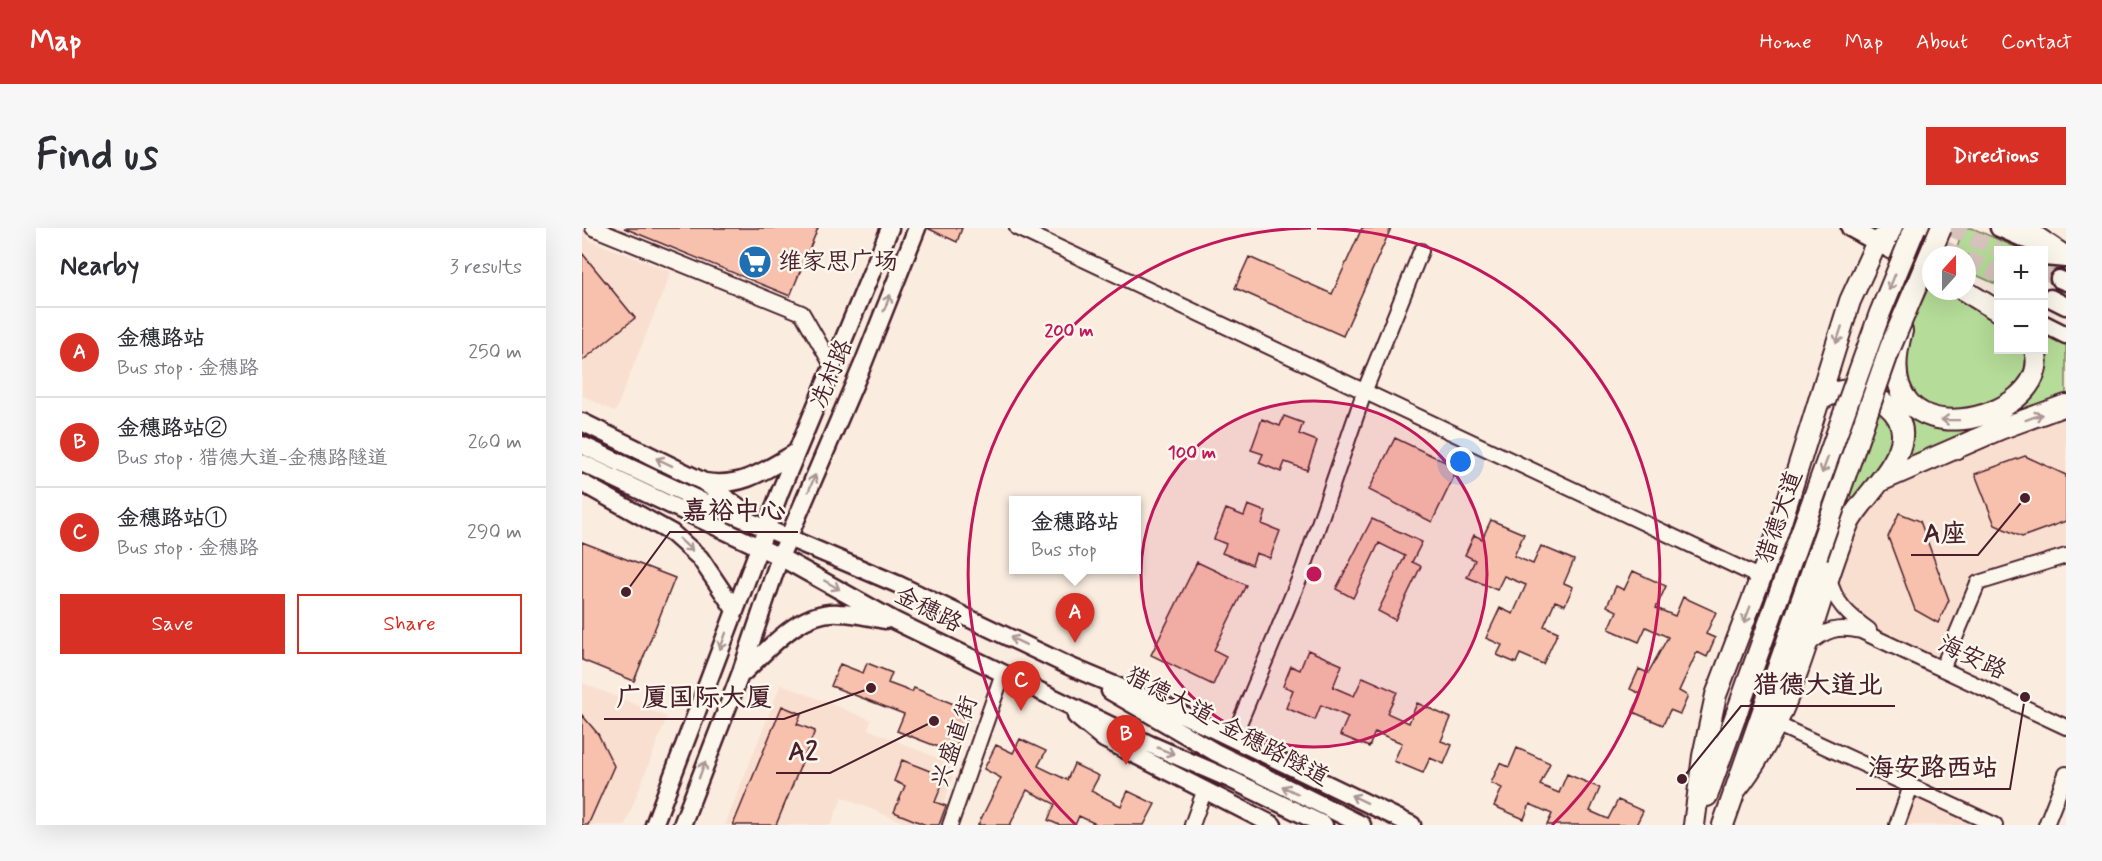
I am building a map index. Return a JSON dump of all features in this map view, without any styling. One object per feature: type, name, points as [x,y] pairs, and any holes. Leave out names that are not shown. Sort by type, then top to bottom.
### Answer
[{"type":"highway","points":[[1696,825],[1703,756],[1716,696],[1778,535],[1850,301],[1877,242],[1898,228]]},
{"type":"highway","name":"猎德大道","points":[[1696,825],[1880,313],[1915,228]]},
{"type":"highway","points":[[1935,246],[1941,228]]},
{"type":"highway","points":[[2023,228],[2066,258]]},
{"type":"highway","name":"猎德大道","points":[[1723,825],[1887,357],[1922,282]]},
{"type":"highway","points":[[1922,283],[1899,342],[1897,364],[1903,390],[1911,402],[1932,418],[1944,421],[1977,416],[2006,404],[2026,389],[2031,381],[2036,364],[2035,354]]},
{"type":"highway","points":[[1976,297],[1994,308]]},
{"type":"highway","points":[[1734,792],[1755,767],[1776,724],[1842,540],[1855,511],[1883,480],[1895,463],[1900,448],[1900,428],[1892,410],[1883,402],[1858,391],[1835,392],[1819,401]]},
{"type":"highway","points":[[1883,480],[1954,448],[2066,405]]},
{"type":"main road","name":"冼村路","points":[[761,548],[766,527],[795,453],[890,228]]},
{"type":"main road","name":"冼村路","points":[[780,557],[917,228]]},
{"type":"main road","points":[[1850,228],[1877,242],[1922,276]]},
{"type":"main road","points":[[1999,228],[2066,258]]},
{"type":"main road","points":[[2048,257],[2066,258]]},
{"type":"main road","points":[[1976,294],[1994,302]]},
{"type":"main road","points":[[2050,298],[2066,306]]},
{"type":"main road","points":[[582,422],[702,482],[766,527]]},
{"type":"main road","points":[[582,445],[699,500],[766,527]]},
{"type":"main road","points":[[702,482],[724,485],[756,475],[795,453]]},
{"type":"main road","name":"金穗路","points":[[582,463],[780,557],[895,621],[1057,700]]},
{"type":"main road","points":[[582,483],[672,533],[700,558],[735,610]]},
{"type":"main road","name":"金穗路","points":[[766,527],[929,599],[1071,667]]},
{"type":"main road","points":[[654,825],[735,610],[761,548]]},
{"type":"main road","points":[[682,825],[740,675],[780,557]]},
{"type":"main road","points":[[740,675],[794,626],[816,616],[837,612],[895,621]]},
{"type":"main road","points":[[1071,667],[1167,706],[1412,825]]},
{"type":"main road","name":"猎德大道-金穗路隧道","points":[[1071,667],[1198,743],[1362,825]]},
{"type":"main road","points":[[1057,700],[1104,739],[1204,792],[1273,825]]},
{"type":"main road","name":"猎德大道-金穗路隧道","points":[[1057,700],[1324,825]]},
{"type":"street","points":[[593,228],[802,313],[833,367]]},
{"type":"street","points":[[1017,228],[1761,578]]},
{"type":"street","points":[[1233,738],[1303,570],[1365,390],[1420,250]]},
{"type":"street","points":[[1941,669],[1978,583],[2066,556]]},
{"type":"street","points":[[1828,578],[1838,603],[1851,618],[1890,645]]},
{"type":"street","points":[[1805,647],[1821,634],[1834,628],[1862,631],[1890,645]]},
{"type":"street","name":"海安路","points":[[1890,645],[2066,727]]},
{"type":"street","name":"兴盛直街","points":[[950,825],[1003,673]]},
{"type":"street","points":[[1776,724],[1995,825]]},
{"type":"street","points":[[2046,825],[2066,774]]},
{"type":"street","points":[[1898,825],[1911,786]]},
{"type":"street","points":[[1192,825],[1204,792]]},
{"type":"shaded area","points":[[582,231],[589,240],[671,272],[615,412],[582,395]]},
{"type":"shaded area","points":[[2066,413],[2066,550],[1975,578],[1939,661],[1875,628],[1846,602],[1837,579],[1853,528],[1885,485]]},
{"type":"shaded area","points":[[582,683],[667,717],[625,825],[582,825]]},
{"type":"shaded area","points":[[781,684],[871,720],[868,729],[956,766],[937,825],[910,825],[842,797],[831,825],[725,825]]},
{"type":"shaded area","points":[[1914,796],[1977,825],[1905,825]]},
{"type":"green space","points":[[1963,228],[1972,228],[2013,246],[1994,246],[1994,283],[1976,275],[1976,246],[1958,246]]},
{"type":"green space","points":[[1923,300],[1970,300],[1994,310],[1994,354],[2048,354],[2048,333],[2066,340],[2066,399],[1911,460],[1830,531],[1889,370]]},
{"type":"building","name":"维家思广场","points":[[624,228],[818,228],[790,296]]},
{"type":"building","points":[[927,228],[962,228],[957,242]]},
{"type":"building","points":[[1362,228],[1391,228],[1343,336],[1235,288],[1249,257],[1332,294]]},
{"type":"building","points":[[582,253],[635,318],[582,361]]},
{"type":"building","points":[[1284,416],[1303,423],[1299,434],[1317,441],[1307,470],[1285,462],[1281,472],[1259,463],[1263,454],[1251,450],[1262,419],[1280,426]]},
{"type":"building","points":[[1395,438],[1458,468],[1432,522],[1369,490]]},
{"type":"building","points":[[2025,456],[2066,475],[2066,521],[2022,537],[1995,525],[1975,474]]},
{"type":"building","points":[[1248,505],[1266,512],[1262,524],[1280,531],[1270,558],[1256,553],[1252,565],[1222,553],[1226,544],[1214,539],[1226,509],[1244,516]]},
{"type":"building","points":[[1899,513],[1920,521],[1949,600],[1938,623],[1915,610],[1888,537]]},
{"type":"building","points":[[1372,519],[1422,542],[1412,562],[1421,566],[1395,620],[1378,611],[1405,556],[1379,543],[1353,598],[1336,589]]},
{"type":"building","points":[[1491,520],[1524,534],[1514,556],[1533,564],[1541,546],[1574,560],[1564,583],[1573,587],[1565,605],[1555,601],[1544,626],[1558,632],[1543,664],[1520,654],[1516,663],[1497,655],[1502,645],[1486,638],[1500,608],[1513,614],[1526,585],[1504,576],[1497,590],[1467,577],[1475,560],[1465,555],[1474,535],[1482,539]]},
{"type":"building","points":[[582,542],[675,578],[634,681],[582,660]]},
{"type":"building","points":[[1197,562],[1246,585],[1214,650],[1226,656],[1213,685],[1151,655]]},
{"type":"building","points":[[1633,571],[1666,586],[1656,608],[1675,616],[1683,597],[1716,612],[1706,634],[1715,638],[1707,657],[1697,652],[1679,691],[1688,696],[1680,714],[1670,710],[1663,725],[1633,712],[1641,694],[1630,689],[1639,669],[1648,673],[1668,637],[1646,627],[1639,642],[1609,629],[1617,611],[1607,606],[1616,586],[1624,590]]},
{"type":"building","points":[[1308,650],[1342,665],[1333,687],[1354,696],[1363,677],[1397,692],[1387,713],[1409,723],[1417,703],[1451,718],[1441,741],[1452,745],[1444,764],[1430,758],[1423,773],[1394,761],[1402,743],[1375,732],[1369,747],[1340,735],[1348,717],[1321,705],[1315,720],[1286,708],[1293,690],[1283,686],[1291,666],[1300,670]]},
{"type":"building","points":[[867,663],[892,673],[888,683],[912,692],[914,688],[971,711],[954,753],[897,731],[904,714],[831,686],[840,664],[863,673]]},
{"type":"building","points":[[782,706],[801,714],[797,724],[815,731],[776,825],[733,825]]},
{"type":"building","points":[[582,715],[598,734],[614,766],[588,825],[582,825]]},
{"type":"building","points":[[1020,739],[1046,751],[1038,766],[1067,780],[1074,764],[1099,776],[1091,791],[1121,806],[1128,791],[1155,804],[1144,825],[1098,825],[1079,816],[1075,825],[1059,825],[1048,820],[1055,804],[1027,790],[1010,825],[978,825],[1001,778],[984,769],[996,745],[1013,753]]},
{"type":"building","points":[[1517,748],[1550,763],[1540,785],[1559,793],[1567,774],[1600,788],[1590,811],[1608,819],[1618,800],[1643,811],[1636,825],[1547,825],[1552,814],[1530,804],[1524,819],[1494,806],[1502,788],[1491,783],[1500,763],[1509,767]]},
{"type":"building","points":[[902,760],[945,777],[935,802],[946,806],[939,825],[926,825],[894,812],[905,786],[894,781]]},
{"type":"tunnel","points":[[1902,228],[1939,246]]},
{"type":"tunnel","points":[[1950,228],[1994,248]]},
{"type":"tunnel","points":[[1976,263],[1994,272]]},
{"type":"tunnel","points":[[2048,273],[2059,279]]},
{"type":"place","name":"维家思广场","points":[[755,262]]},
{"type":"place","name":"A座","points":[[2025,498]]},
{"type":"place","name":"嘉裕中心","points":[[626,592]]},
{"type":"place","name":"金穗路站","points":[[1075,643]]},
{"type":"place","name":"广厦国际大厦","points":[[871,688]]},
{"type":"place","name":"海安路西站","points":[[2025,697]]},
{"type":"place","name":"金穗路站①","points":[[1021,711]]},
{"type":"place","name":"A2","points":[[934,721]]},
{"type":"place","name":"金穗路站②","points":[[1126,765]]},
{"type":"place","name":"猎德大道北","points":[[1682,779]]}]
